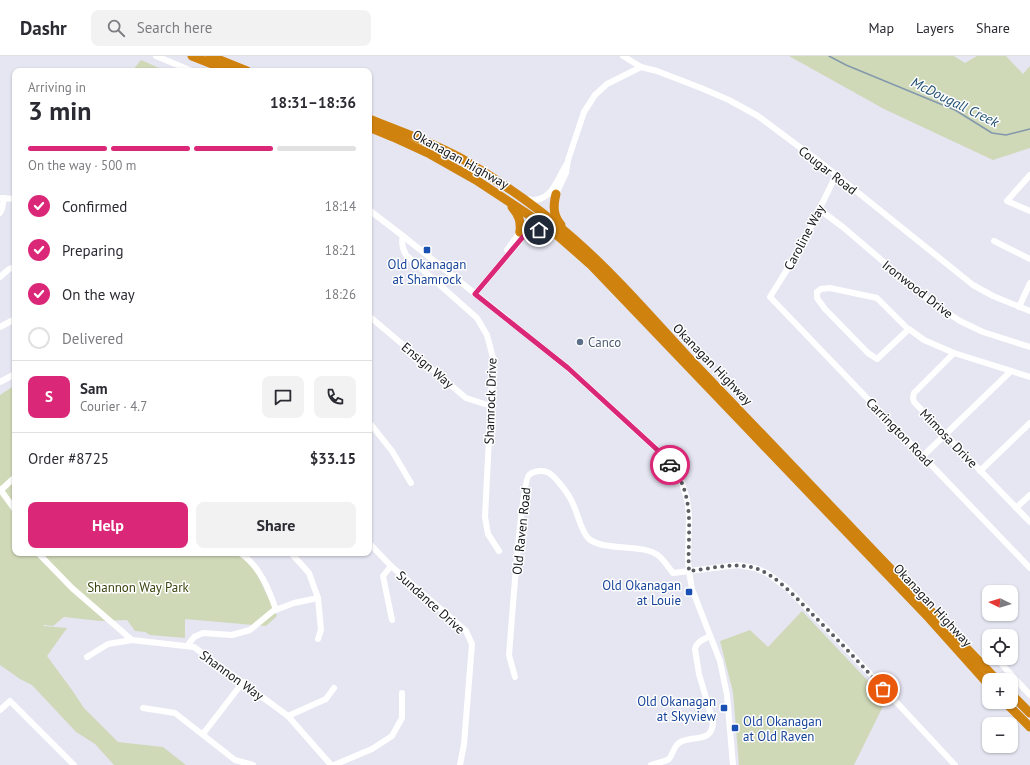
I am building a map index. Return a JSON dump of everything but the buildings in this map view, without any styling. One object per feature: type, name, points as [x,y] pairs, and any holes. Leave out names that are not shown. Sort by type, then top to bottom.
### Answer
[{"type":"highway","points":[[192,56],[222,68]]},
{"type":"highway","points":[[210,56],[240,68]]},
{"type":"highway","name":"Okanagan Highway","points":[[372,121],[450,153],[493,178],[542,212],[574,239],[595,258],[649,314],[688,357],[990,673]]},
{"type":"highway","name":"Okanagan Highway","points":[[372,128],[430,154],[476,180],[557,235],[590,264],[929,618],[982,677]]},
{"type":"highway","points":[[504,198],[520,202],[533,212],[542,212],[556,194]]},
{"type":"highway","points":[[556,194],[554,204],[555,216],[574,239]]},
{"type":"highway","points":[[504,198],[517,212],[520,219],[520,232]]},
{"type":"highway","points":[[520,232],[529,222],[535,219],[540,219],[559,233],[574,239]]},
{"type":"highway","points":[[1018,701],[1030,713]]},
{"type":"highway","points":[[1012,709],[1030,727]]},
{"type":"highway","points":[[1014,709],[1030,720]]},
{"type":"street","points":[[156,56],[185,68]]},
{"type":"street","name":"Cougar Road","points":[[623,56],[641,67],[657,71],[729,100],[758,116],[836,175],[973,285],[993,296],[1030,311]]},
{"type":"street","points":[[522,198],[539,199],[552,190],[568,160],[584,112],[595,95],[607,84],[641,67]]},
{"type":"street","points":[[556,194],[566,173],[568,160]]},
{"type":"street","name":"Caroline Way","points":[[770,297],[801,247],[836,175]]},
{"type":"street","points":[[1030,175],[1007,201],[1030,211]]},
{"type":"street","points":[[0,213],[2,209],[2,198],[12,199]]},
{"type":"street","name":"Ironwood Drive","points":[[819,209],[844,228],[927,299],[960,321],[983,332],[1030,347]]},
{"type":"street","points":[[372,212],[568,368],[664,456],[681,480],[687,499],[689,515],[688,560],[692,589],[720,661],[727,695],[733,765]]},
{"type":"street","points":[[475,294],[522,238],[534,230],[545,231],[557,235]]},
{"type":"street","points":[[502,261],[508,249],[520,232]]},
{"type":"street","name":"Shamrock Drive","points":[[403,236],[401,241],[406,255],[477,318],[487,335],[493,358],[485,517],[488,534],[499,551]]},
{"type":"street","points":[[994,241],[1030,259]]},
{"type":"street","points":[[0,277],[12,268]]},
{"type":"street","points":[[1019,307],[1030,283]]},
{"type":"street","points":[[908,329],[876,298],[830,288],[821,289],[817,292],[817,298],[825,309],[868,353],[877,359],[909,329],[924,340],[954,353],[1030,377]]},
{"type":"street","name":"Carrington Road","points":[[770,297],[1030,568]]},
{"type":"street","name":"Ensign Way","points":[[372,319],[466,398],[490,406]]},
{"type":"street","points":[[0,327],[12,321]]},
{"type":"street","name":"Mimosa Drive","points":[[954,353],[914,393],[914,402],[1030,522]]},
{"type":"street","points":[[923,456],[1011,371]]},
{"type":"street","points":[[0,382],[12,376]]},
{"type":"street","points":[[980,471],[1030,423]]},
{"type":"street","points":[[372,426],[392,451],[410,484]]},
{"type":"street","name":"Old Raven Road","points":[[515,677],[509,655],[522,510],[527,480],[530,475],[537,471],[547,472],[556,478],[573,502],[584,534],[590,540],[600,544],[652,552],[660,557],[672,572],[689,571]]},
{"type":"street","points":[[12,479],[0,489],[12,506]]},
{"type":"street","points":[[1016,508],[1030,495]]},
{"type":"street","name":"Sundance Drive","points":[[372,546],[391,566],[466,631],[472,644],[464,744],[460,765]]},
{"type":"street","points":[[41,556],[72,588],[132,640]]},
{"type":"street","points":[[244,556],[253,564],[266,585],[276,610]]},
{"type":"street","points":[[294,556],[309,573],[318,598],[320,630],[318,639]]},
{"type":"street","points":[[391,566],[383,576],[392,620]]},
{"type":"street","points":[[689,571],[738,566],[755,568],[767,573],[787,588],[845,647],[955,765]]},
{"type":"street","points":[[186,646],[194,637],[203,633],[232,635],[250,630],[273,611],[294,603],[318,598]]},
{"type":"street","points":[[651,765],[670,758],[678,743],[687,739],[707,736],[711,732],[713,722],[699,674],[695,649],[698,642],[710,636]]},
{"type":"street","name":"Shannon Way","points":[[87,657],[108,644],[132,640],[194,647],[288,716],[333,765]]},
{"type":"street","points":[[1002,665],[1030,695]]},
{"type":"street","points":[[203,734],[243,682]]},
{"type":"street","points":[[288,716],[326,699],[334,688]]},
{"type":"street","points":[[333,765],[372,750],[392,736],[402,718],[402,693]]},
{"type":"street","points":[[0,710],[10,701],[74,765]]},
{"type":"street","points":[[143,708],[175,713],[235,760],[253,765]]},
{"type":"green space","points":[[789,56],[954,56],[965,63],[977,56],[1006,56],[1023,74],[1030,66],[1030,148],[993,160],[884,109]]},
{"type":"green space","points":[[141,60],[159,68],[134,68]]},
{"type":"green space","name":"Shannon Way Park","points":[[12,387],[12,556],[248,556],[277,616],[266,626],[185,619],[185,638],[150,635],[145,632],[135,631],[127,620],[100,621],[64,617],[53,626],[43,626],[67,628],[47,656],[84,708],[118,742],[163,747],[186,765],[114,765],[95,744],[76,732],[32,685],[20,679],[0,665],[0,395]]},
{"type":"green space","points":[[802,611],[886,700],[854,765],[739,765],[733,692],[720,641],[750,630],[768,647]]},
{"type":"waterway","name":"McDougall Creek","points":[[829,56],[846,65],[955,110],[992,133],[1006,135],[1030,129]]},
{"type":"way so far","points":[[670,465],[681,480],[687,499],[689,515],[689,571],[738,566],[755,568],[767,573],[787,588],[845,647],[883,689]]},
{"type":"place","name":"Old Okanagan at Shamrock","points":[[427,250]]},
{"type":"place","name":"Canco","points":[[580,342]]},
{"type":"place","name":"Old Okanagan at Louie","points":[[689,592]]},
{"type":"place","name":"Old Okanagan at Skyview","points":[[724,708]]},
{"type":"place","name":"Old Okanagan at Old Raven","points":[[735,728]]},
{"type":"route","points":[[539,230],[534,230],[522,238],[475,294],[568,368],[664,456],[670,465]]}]
